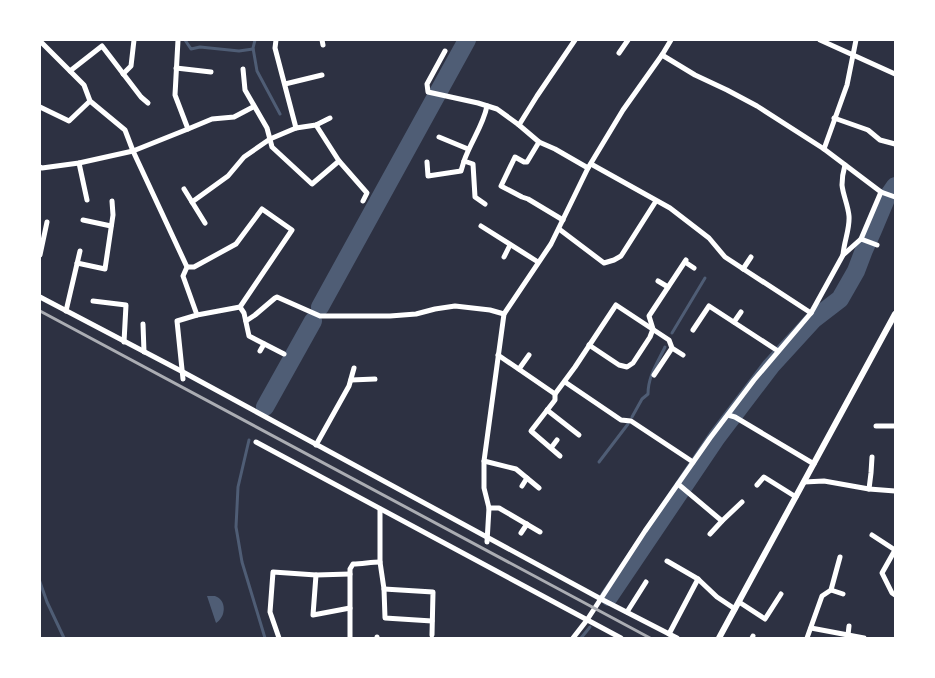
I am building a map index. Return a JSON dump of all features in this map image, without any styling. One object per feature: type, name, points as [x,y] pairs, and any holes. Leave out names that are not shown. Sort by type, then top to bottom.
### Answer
[{"type":"street","points":[[123,74],[131,66],[134,40]]},
{"type":"street","points":[[178,40],[175,96],[188,129]]},
{"type":"street","points":[[276,40],[275,48],[296,128]]},
{"type":"street","points":[[519,125],[575,40]]},
{"type":"street","points":[[619,53],[628,40]]},
{"type":"street","points":[[487,539],[489,508],[484,488],[484,461],[504,314],[551,244],[589,166],[623,110],[671,40]]},
{"type":"street","points":[[820,40],[894,72]]},
{"type":"street","points":[[824,149],[847,85],[856,40]]},
{"type":"street","points":[[40,41],[84,85],[90,101],[125,130],[187,268]]},
{"type":"street","points":[[70,71],[102,46],[141,97],[148,103]]},
{"type":"street","points":[[445,51],[427,84],[428,92],[497,109],[539,142],[670,208],[709,238],[725,257],[812,313]]},
{"type":"street","points":[[662,55],[695,75],[757,106],[824,149],[881,192],[895,197]]},
{"type":"street","points":[[176,68],[210,72]]},
{"type":"street","points":[[243,68],[245,90],[253,107],[267,128],[272,147],[312,184],[339,161]]},
{"type":"street","points":[[285,84],[322,75]]},
{"type":"street","points":[[137,103],[141,97]]},
{"type":"street","points":[[40,107],[69,121],[90,101]]},
{"type":"street","points":[[427,162],[428,176],[461,171],[468,149],[485,118],[487,106]]},
{"type":"street","points":[[40,167],[80,163],[133,151],[212,119],[234,117],[253,107]]},
{"type":"street","points":[[192,202],[228,176],[244,157],[270,140],[296,128],[316,125],[330,118]]},
{"type":"street","points":[[834,118],[868,130],[880,140],[895,144]]},
{"type":"street","points":[[316,125],[339,161],[367,193],[363,201]]},
{"type":"street","points":[[439,137],[468,149]]},
{"type":"street","points":[[539,142],[527,162],[514,157],[501,186],[528,199],[563,220]]},
{"type":"street","points":[[464,161],[474,164],[475,197],[485,204]]},
{"type":"street","points":[[80,163],[87,200]]},
{"type":"street","points":[[844,255],[849,216],[842,186],[845,165]]},
{"type":"street","points":[[184,189],[206,223]]},
{"type":"street","points":[[573,638],[693,462],[754,380],[812,313],[844,255],[861,239],[881,192]]},
{"type":"street","points":[[77,263],[105,269],[113,215],[112,201]]},
{"type":"street","points":[[559,229],[604,263],[621,256],[656,201]]},
{"type":"street","points":[[183,379],[177,321],[197,315],[240,307],[292,230],[262,208],[236,244],[194,267],[187,268],[182,276],[197,315]]},
{"type":"street","points":[[83,220],[111,226]]},
{"type":"street","points":[[40,255],[47,222]]},
{"type":"street","points":[[481,226],[538,262]]},
{"type":"street","points":[[861,239],[877,245]]},
{"type":"street","points":[[504,257],[510,245]]},
{"type":"street","points":[[66,311],[80,251]]},
{"type":"street","points":[[743,268],[751,257]]},
{"type":"street","points":[[589,345],[619,364],[627,367],[633,363],[653,329],[649,316],[685,261],[694,268]]},
{"type":"street","points":[[658,281],[668,287]]},
{"type":"street","points":[[40,297],[183,372],[487,539],[677,638]]},
{"type":"street","points":[[246,321],[277,297],[320,316],[390,316],[416,314],[455,306],[490,310],[504,314]]},
{"type":"street","points":[[94,301],[126,305],[124,342]]},
{"type":"street","points":[[560,456],[531,431],[555,400],[555,394],[616,305],[669,340],[672,348],[683,355]]},
{"type":"street","points":[[693,330],[709,306],[778,350]]},
{"type":"street","points":[[240,307],[244,313],[249,336],[284,354]]},
{"type":"street","points":[[734,322],[741,312]]},
{"type":"street","points":[[719,638],[895,314]]},
{"type":"street","points":[[143,324],[144,352]]},
{"type":"street","points":[[260,351],[264,344]]},
{"type":"street","points":[[654,375],[672,348]]},
{"type":"street","points":[[498,354],[555,394]]},
{"type":"street","points":[[518,369],[528,355]]},
{"type":"street","points":[[316,445],[349,386],[354,368]]},
{"type":"street","points":[[350,380],[375,379]]},
{"type":"street","points":[[565,382],[622,420],[631,421],[693,462]]},
{"type":"street","points":[[535,388],[539,383]]},
{"type":"street","points":[[547,410],[579,435]]},
{"type":"street","points":[[728,415],[735,417],[814,464]]},
{"type":"street","points":[[876,426],[895,426]]},
{"type":"street","points":[[551,448],[557,440]]},
{"type":"street","points":[[256,442],[621,638]]},
{"type":"street","points":[[869,489],[872,457]]},
{"type":"street","points":[[484,461],[516,469],[539,488]]},
{"type":"street","points":[[757,484],[764,477],[796,497]]},
{"type":"street","points":[[522,486],[527,478]]},
{"type":"street","points":[[804,482],[824,481],[869,489],[895,491]]},
{"type":"street","points":[[678,484],[722,521]]},
{"type":"street","points":[[710,534],[742,502]]},
{"type":"street","points":[[489,508],[499,508],[540,532]]},
{"type":"street","points":[[380,509],[380,562],[384,589],[384,618],[432,621]]},
{"type":"street","points":[[522,533],[527,524]]},
{"type":"street","points":[[872,535],[895,550],[882,573],[892,593],[895,595]]},
{"type":"street","points":[[807,638],[822,596],[831,590],[840,557]]},
{"type":"street","points":[[667,561],[698,578],[717,596],[735,609]]},
{"type":"street","points":[[350,638],[350,569],[353,564],[380,562]]},
{"type":"street","points":[[278,638],[270,612],[273,572],[316,575],[350,574]]},
{"type":"street","points":[[316,575],[313,615],[350,608]]},
{"type":"street","points":[[669,634],[698,578]]},
{"type":"street","points":[[627,612],[646,582]]},
{"type":"street","points":[[384,589],[433,592],[432,635]]},
{"type":"street","points":[[831,590],[843,594]]},
{"type":"street","points":[[739,602],[765,619],[781,594]]},
{"type":"street","points":[[848,635],[849,626]]},
{"type":"street","points":[[811,628],[864,638]]},
{"type":"water","points":[[207,596],[215,596],[222,601],[224,609],[222,617],[216,623]]},
{"type":"waterway","points":[[185,40],[191,49],[200,47],[239,51],[253,49]]},
{"type":"waterway","points":[[255,40],[253,48],[257,71],[280,114]]},
{"type":"waterway","points":[[320,307],[467,40]]},
{"type":"waterway","points":[[609,597],[717,437],[771,366],[814,319],[840,299],[856,271],[886,199],[895,186]]},
{"type":"waterway","points":[[672,333],[705,278]]},
{"type":"waterway","points":[[265,407],[313,321]]},
{"type":"waterway","points":[[632,417],[642,399],[648,394],[652,375],[665,347]]},
{"type":"waterway","points":[[599,462],[628,424]]},
{"type":"waterway","points":[[249,440],[238,487],[236,527],[242,562],[265,638]]},
{"type":"waterway","points":[[40,582],[64,638]]},
{"type":"waterway","points":[[581,638],[590,627]]},
{"type":"railway","points":[[40,311],[650,638]]}]
